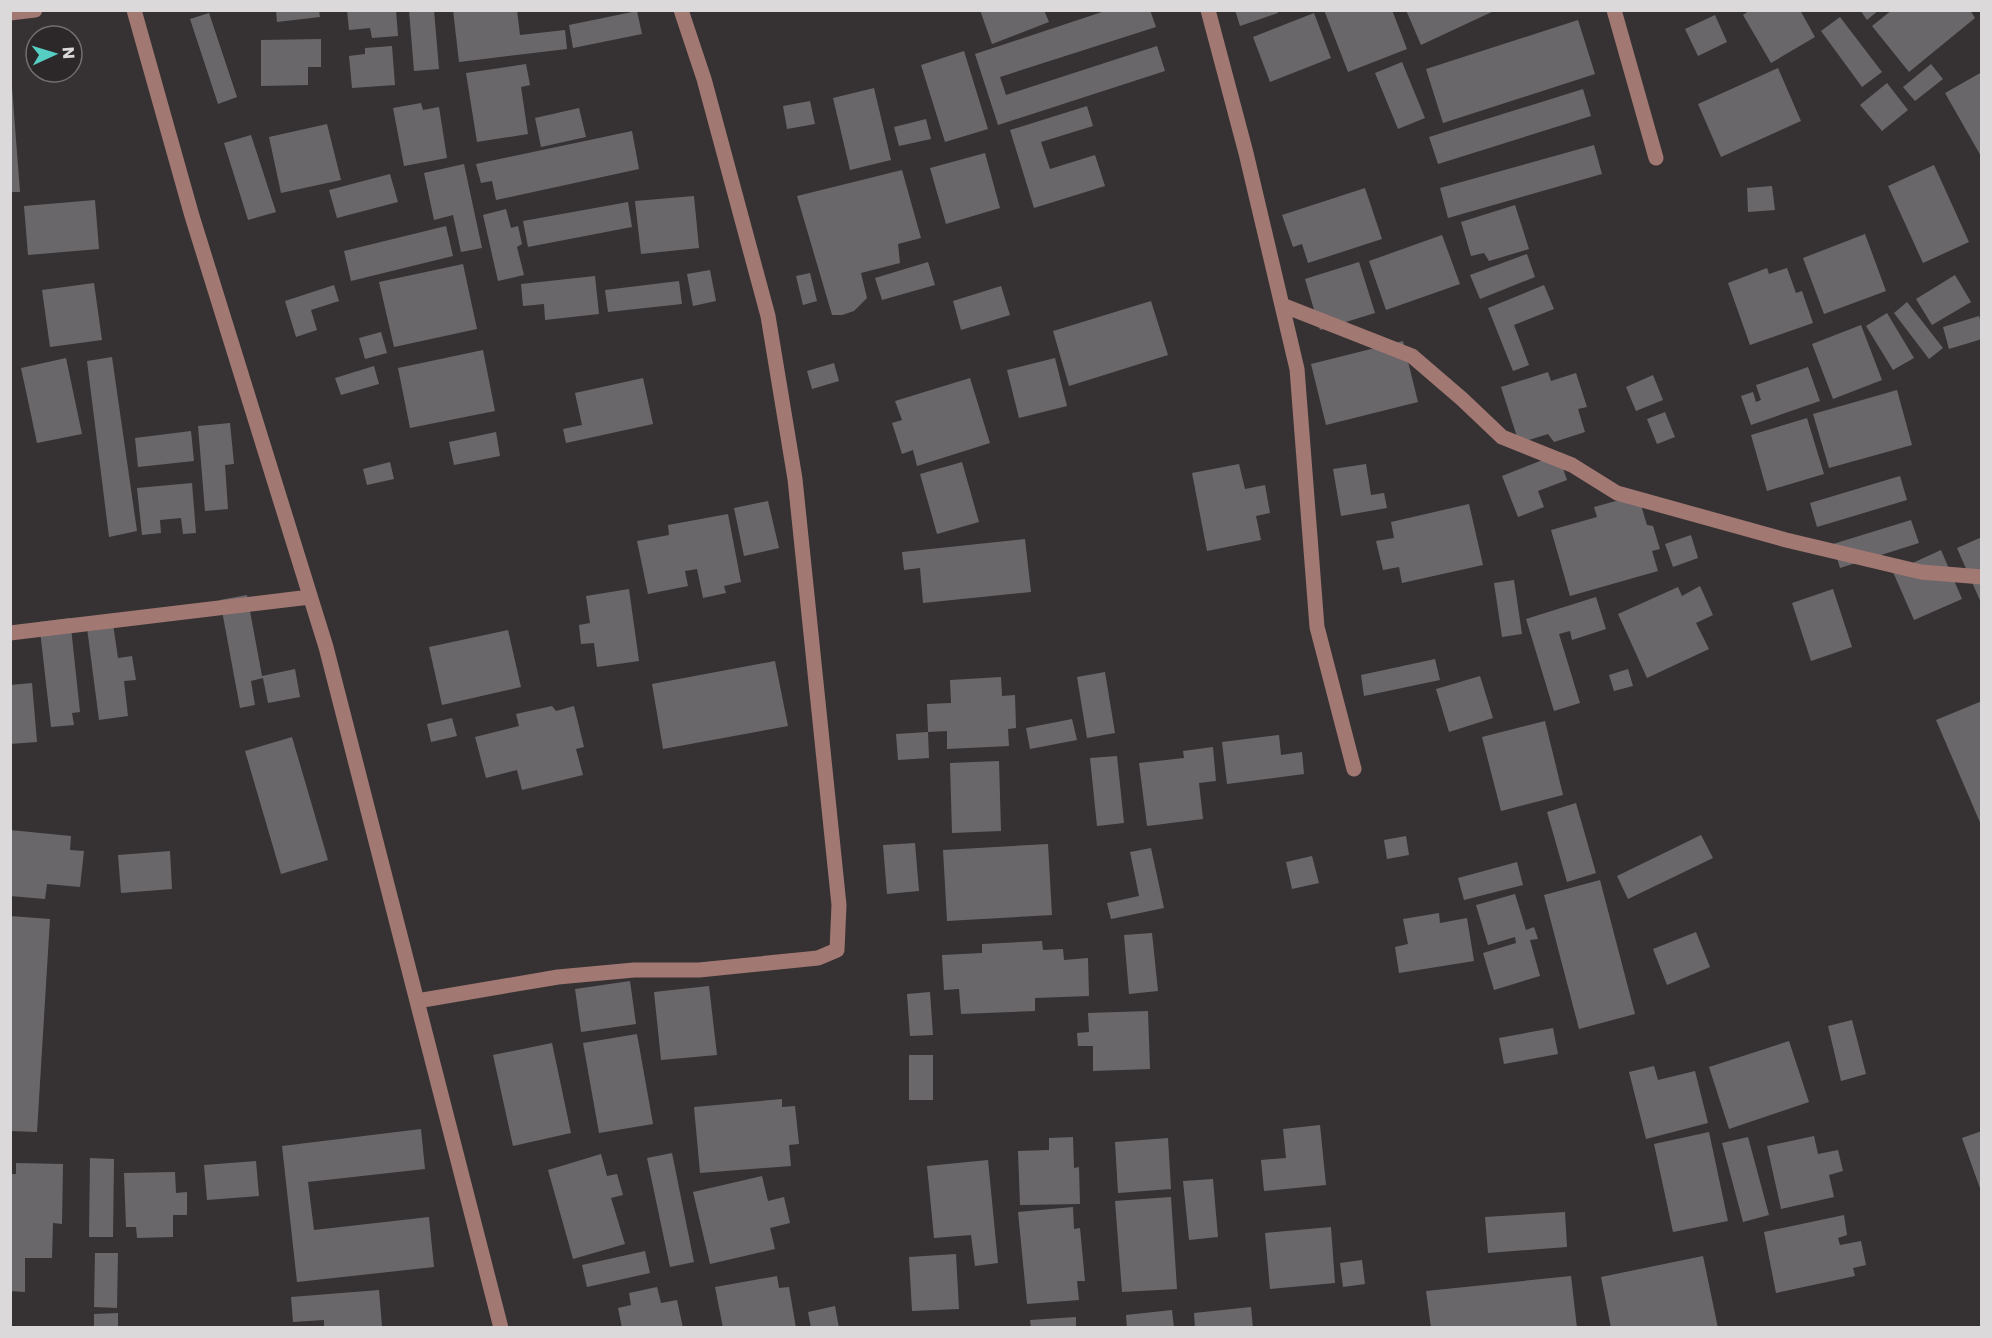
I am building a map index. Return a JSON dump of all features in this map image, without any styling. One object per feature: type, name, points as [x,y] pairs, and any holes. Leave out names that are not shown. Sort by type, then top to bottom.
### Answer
[{"type":"street","points":[[10,13],[35,10]]},
{"type":"street","points":[[134,10],[192,216],[326,647],[501,1328]]},
{"type":"street","points":[[417,1001],[558,977],[634,969],[699,970],[818,958],[837,951],[838,905],[795,479],[768,316],[704,79],[681,10]]},
{"type":"street","points":[[1208,10],[1246,153],[1297,369],[1317,627],[1354,769]]},
{"type":"street","points":[[1614,10],[1656,158]]},
{"type":"street","points":[[1282,305],[1412,356],[1502,437],[1572,465],[1617,493],[1786,540],[1921,572],[1982,577]]},
{"type":"street","points":[[10,633],[310,597]]},
{"type":"building","points":[[276,10],[319,10],[320,17],[277,22]]},
{"type":"building","points":[[347,10],[396,10],[398,36],[372,38],[370,28],[349,30]]},
{"type":"building","points":[[409,10],[434,10],[439,69],[414,71]]},
{"type":"building","points":[[453,10],[517,10],[520,35],[565,30],[567,49],[459,62]]},
{"type":"building","points":[[980,10],[1044,10],[1049,22],[992,44]]},
{"type":"building","points":[[1108,10],[1150,10],[1156,27],[1000,77],[1006,95],[1157,46],[1165,71],[998,125],[975,54]]},
{"type":"building","points":[[1235,10],[1277,10],[1278,13],[1240,26]]},
{"type":"building","points":[[1324,10],[1392,10],[1407,49],[1348,72]]},
{"type":"building","points":[[1406,10],[1496,10],[1421,45]]},
{"type":"building","points":[[1750,10],[1800,10],[1815,37],[1771,63],[1743,15]]},
{"type":"building","points":[[1860,10],[1879,10],[1867,20]]},
{"type":"building","points":[[1892,10],[1970,10],[1975,18],[1909,72],[1872,26]]},
{"type":"building","points":[[637,11],[642,34],[573,48],[569,25]]},
{"type":"building","points":[[209,13],[237,97],[218,104],[190,19]]},
{"type":"building","points":[[1314,13],[1331,58],[1270,82],[1253,37]]},
{"type":"building","points":[[1715,15],[1727,42],[1698,56],[1685,29]]},
{"type":"building","points":[[1840,17],[1882,72],[1862,87],[1821,31]]},
{"type":"building","points":[[1578,20],[1595,74],[1443,123],[1426,69]]},
{"type":"building","points":[[321,39],[321,67],[308,67],[308,85],[261,86],[261,40]]},
{"type":"building","points":[[392,46],[395,85],[352,88],[349,56],[365,54],[365,48]]},
{"type":"building","points":[[964,51],[988,129],[945,142],[921,65]]},
{"type":"building","points":[[1402,62],[1425,118],[1398,129],[1375,73]]},
{"type":"building","points":[[526,64],[530,85],[521,87],[528,134],[477,142],[466,73]]},
{"type":"building","points":[[1931,64],[1943,79],[1915,101],[1903,87]]},
{"type":"building","points":[[1778,68],[1801,121],[1721,157],[1698,104]]},
{"type":"building","points":[[1982,72],[1982,158],[1945,93]]},
{"type":"building","points":[[1887,83],[1908,110],[1882,131],[1860,105]]},
{"type":"building","points":[[10,87],[12,87],[20,192],[10,192]]},
{"type":"building","points":[[874,88],[891,160],[850,170],[833,98]]},
{"type":"building","points":[[1583,89],[1591,116],[1438,164],[1429,137]]},
{"type":"building","points":[[810,101],[815,124],[787,129],[783,106]]},
{"type":"building","points":[[421,103],[423,110],[439,107],[447,158],[404,166],[393,108]]},
{"type":"building","points":[[1087,106],[1093,126],[1041,142],[1050,169],[1095,155],[1105,186],[1034,208],[1010,130]]},
{"type":"building","points":[[579,108],[586,137],[541,147],[535,118]]},
{"type":"building","points":[[926,119],[931,139],[899,146],[894,127]]},
{"type":"building","points":[[327,124],[341,180],[281,193],[269,137]]},
{"type":"building","points":[[632,131],[639,169],[496,200],[492,181],[481,183],[476,164]]},
{"type":"building","points":[[251,135],[276,212],[248,220],[224,143]]},
{"type":"building","points":[[1594,145],[1602,174],[1448,218],[1440,188]]},
{"type":"building","points":[[985,153],[1000,208],[946,224],[930,168]]},
{"type":"building","points":[[464,164],[482,248],[461,252],[453,215],[434,220],[424,173]]},
{"type":"building","points":[[1934,165],[1969,242],[1923,263],[1888,186]]},
{"type":"building","points":[[902,170],[921,238],[898,244],[900,263],[861,273],[867,298],[854,311],[832,315],[797,196]]},
{"type":"building","points":[[390,174],[398,202],[337,218],[329,190]]},
{"type":"building","points":[[1772,186],[1775,210],[1748,212],[1747,188]]},
{"type":"building","points":[[1365,188],[1382,239],[1308,263],[1302,244],[1293,247],[1282,215]]},
{"type":"building","points":[[694,196],[699,248],[641,254],[635,201]]},
{"type":"building","points":[[95,200],[99,249],[28,255],[24,206]]},
{"type":"building","points":[[628,202],[632,227],[528,247],[523,221]]},
{"type":"building","points":[[1515,205],[1529,249],[1489,261],[1484,253],[1471,256],[1461,222]]},
{"type":"building","points":[[506,209],[511,228],[518,226],[522,244],[517,247],[524,275],[498,281],[483,215]]},
{"type":"building","points":[[446,226],[453,256],[351,281],[344,251]]},
{"type":"building","points":[[1865,234],[1886,291],[1824,314],[1803,258]]},
{"type":"building","points":[[1442,235],[1460,284],[1386,310],[1369,261]]},
{"type":"building","points":[[1527,254],[1535,277],[1480,299],[1470,275]]},
{"type":"building","points":[[928,262],[935,285],[882,300],[875,278]]},
{"type":"building","points":[[1359,262],[1375,313],[1320,330],[1305,279]]},
{"type":"building","points":[[463,264],[477,329],[394,347],[379,282]]},
{"type":"building","points":[[1767,268],[1769,274],[1787,268],[1796,293],[1802,291],[1813,323],[1750,345],[1728,283]]},
{"type":"building","points":[[710,270],[716,301],[693,306],[687,274]]},
{"type":"building","points":[[810,273],[817,301],[803,305],[796,276]]},
{"type":"building","points":[[1955,275],[1971,302],[1932,325],[1916,299]]},
{"type":"building","points":[[595,276],[599,314],[545,320],[544,304],[523,306],[521,284]]},
{"type":"building","points":[[679,281],[682,304],[608,312],[605,290]]},
{"type":"building","points":[[94,283],[102,340],[50,347],[42,290]]},
{"type":"building","points":[[334,285],[339,301],[311,310],[317,330],[296,337],[285,301]]},
{"type":"building","points":[[1544,285],[1554,309],[1514,325],[1529,365],[1513,371],[1488,308]]},
{"type":"building","points":[[1001,286],[1010,315],[961,330],[953,301]]},
{"type":"building","points":[[1151,301],[1168,355],[1069,386],[1053,331]]},
{"type":"building","points":[[1907,302],[1943,348],[1929,359],[1894,313]]},
{"type":"building","points":[[1887,313],[1914,358],[1893,370],[1866,326]]},
{"type":"building","points":[[1979,316],[1982,339],[1949,349],[1943,327]]},
{"type":"building","points":[[1861,325],[1882,380],[1833,399],[1812,344]]},
{"type":"building","points":[[381,332],[387,353],[365,359],[359,338]]},
{"type":"building","points":[[1403,341],[1418,402],[1326,425],[1311,364]]},
{"type":"building","points":[[483,350],[495,411],[410,428],[398,368]]},
{"type":"building","points":[[112,357],[137,531],[109,537],[87,361]]},
{"type":"building","points":[[66,358],[82,434],[37,443],[21,368]]},
{"type":"building","points":[[1055,358],[1067,406],[1019,418],[1007,370]]},
{"type":"building","points":[[834,363],[839,381],[812,389],[807,371]]},
{"type":"building","points":[[374,366],[379,384],[341,395],[335,378]]},
{"type":"building","points":[[1808,367],[1820,401],[1751,425],[1741,396],[1753,392],[1756,402],[1761,400],[1756,385]]},
{"type":"building","points":[[1548,372],[1551,381],[1576,373],[1587,407],[1578,409],[1585,432],[1554,442],[1548,434],[1519,443],[1501,387]]},
{"type":"building","points":[[1653,375],[1663,400],[1636,411],[1626,387]]},
{"type":"building","points":[[643,378],[653,424],[566,443],[563,429],[582,425],[575,393]]},
{"type":"building","points":[[970,378],[990,443],[917,466],[913,450],[902,454],[892,423],[902,420],[895,401]]},
{"type":"building","points":[[1897,390],[1912,445],[1829,468],[1813,414]]},
{"type":"building","points":[[1665,412],[1675,437],[1657,444],[1647,419]]},
{"type":"building","points":[[1807,418],[1824,474],[1767,491],[1751,435]]},
{"type":"building","points":[[230,423],[234,464],[225,465],[228,509],[205,511],[198,426]]},
{"type":"building","points":[[191,431],[194,461],[138,467],[135,438]]},
{"type":"building","points":[[496,432],[500,456],[454,465],[449,442]]},
{"type":"building","points":[[1558,454],[1567,480],[1538,491],[1544,507],[1518,517],[1502,476]]},
{"type":"building","points":[[390,462],[394,479],[367,485],[363,469]]},
{"type":"building","points":[[962,462],[979,522],[937,534],[920,474]]},
{"type":"building","points":[[1239,464],[1245,489],[1265,485],[1270,513],[1256,516],[1261,540],[1207,551],[1192,473]]},
{"type":"building","points":[[1366,464],[1371,495],[1384,493],[1387,508],[1341,516],[1333,469]]},
{"type":"building","points":[[1900,476],[1907,500],[1817,527],[1810,503]]},
{"type":"building","points":[[192,483],[196,533],[183,534],[181,518],[160,520],[161,533],[142,535],[137,488]]},
{"type":"building","points":[[1638,495],[1647,525],[1653,526],[1660,549],[1652,551],[1658,571],[1570,596],[1551,530],[1597,517],[1594,507]]},
{"type":"building","points":[[768,501],[779,548],[744,556],[734,508]]},
{"type":"building","points":[[1469,504],[1483,565],[1402,583],[1399,567],[1383,570],[1376,541],[1394,538],[1391,522]]},
{"type":"building","points":[[728,514],[741,582],[724,586],[726,593],[703,598],[697,569],[685,571],[688,586],[648,594],[637,541],[669,535],[668,525]]},
{"type":"building","points":[[1911,520],[1919,543],[1840,568],[1833,544]]},
{"type":"building","points":[[1691,535],[1698,558],[1673,567],[1665,544]]},
{"type":"building","points":[[1982,537],[1982,605],[1957,548]]},
{"type":"building","points":[[1025,539],[1031,592],[923,603],[920,568],[904,570],[902,552]]},
{"type":"building","points":[[1941,550],[1962,599],[1914,620],[1893,572]]},
{"type":"building","points":[[1514,580],[1522,634],[1502,637],[1494,583]]},
{"type":"building","points":[[1700,586],[1713,615],[1696,623],[1709,649],[1647,678],[1618,614],[1678,587],[1682,596]]},
{"type":"building","points":[[629,589],[639,661],[597,667],[594,643],[581,644],[579,625],[590,623],[586,596]]},
{"type":"building","points":[[1833,589],[1852,647],[1811,661],[1792,603]]},
{"type":"building","points":[[247,595],[262,676],[295,669],[300,697],[268,703],[263,678],[251,681],[255,705],[240,708],[220,600]]},
{"type":"building","points":[[1596,597],[1606,629],[1572,640],[1570,631],[1559,634],[1580,703],[1554,711],[1526,619]]},
{"type":"building","points":[[112,617],[118,658],[132,656],[136,680],[124,681],[128,716],[99,720],[86,620]]},
{"type":"building","points":[[70,618],[80,712],[72,713],[74,725],[51,727],[39,622]]},
{"type":"building","points":[[508,630],[521,687],[442,705],[429,647]]},
{"type":"building","points":[[1435,659],[1440,680],[1364,696],[1361,675]]},
{"type":"building","points":[[775,661],[788,726],[663,749],[652,684]]},
{"type":"building","points":[[1628,669],[1633,686],[1614,691],[1609,675]]},
{"type":"building","points":[[1105,672],[1115,733],[1087,738],[1077,677]]},
{"type":"building","points":[[1480,676],[1493,718],[1449,732],[1436,689]]},
{"type":"building","points":[[1001,677],[1002,696],[1015,695],[1016,728],[1008,729],[1009,746],[947,749],[947,731],[928,732],[927,704],[951,703],[950,680]]},
{"type":"building","points":[[32,683],[37,742],[10,744],[10,685]]},
{"type":"building","points":[[1982,701],[1982,827],[1936,720]]},
{"type":"building","points":[[552,706],[556,711],[574,706],[584,747],[576,749],[583,775],[522,790],[517,770],[486,778],[475,737],[519,726],[516,714]]},
{"type":"building","points":[[452,718],[457,736],[431,742],[427,724]]},
{"type":"building","points":[[1072,719],[1077,740],[1030,749],[1026,728]]},
{"type":"building","points":[[1545,721],[1563,795],[1501,811],[1482,737]]},
{"type":"building","points":[[928,732],[929,758],[898,760],[896,734]]},
{"type":"building","points":[[1279,735],[1281,755],[1302,752],[1304,774],[1227,784],[1222,742]]},
{"type":"building","points":[[292,737],[328,860],[281,874],[245,751]]},
{"type":"building","points":[[1213,747],[1216,781],[1199,783],[1203,819],[1147,826],[1139,763],[1184,758],[1183,751]]},
{"type":"building","points":[[1117,756],[1124,823],[1097,826],[1090,758]]},
{"type":"building","points":[[999,761],[1001,831],[952,833],[950,763]]},
{"type":"building","points":[[1576,803],[1596,873],[1567,882],[1547,812]]},
{"type":"building","points":[[10,830],[71,836],[70,850],[84,851],[80,887],[47,884],[45,899],[10,896]]},
{"type":"building","points":[[1701,835],[1713,858],[1628,899],[1617,876]]},
{"type":"building","points":[[1406,836],[1409,855],[1387,859],[1384,840]]},
{"type":"building","points":[[915,843],[919,891],[887,894],[883,845]]},
{"type":"building","points":[[1048,844],[1052,915],[947,921],[943,850]]},
{"type":"building","points":[[1151,848],[1164,908],[1111,919],[1107,903],[1139,896],[1130,852]]},
{"type":"building","points":[[170,851],[172,889],[121,893],[118,855]]},
{"type":"building","points":[[1312,856],[1319,883],[1292,889],[1286,862]]},
{"type":"building","points":[[1517,862],[1523,885],[1464,900],[1458,878]]},
{"type":"building","points":[[1600,880],[1635,1014],[1579,1029],[1544,895]]},
{"type":"building","points":[[1515,894],[1526,930],[1534,927],[1538,939],[1530,940],[1540,976],[1494,990],[1483,953],[1516,943],[1515,937],[1488,945],[1476,905]]},
{"type":"building","points":[[1439,913],[1440,923],[1467,918],[1474,961],[1399,973],[1395,947],[1408,944],[1403,919]]},
{"type":"building","points":[[10,916],[50,919],[37,1132],[10,1131]]},
{"type":"building","points":[[1696,932],[1710,967],[1667,985],[1653,949]]},
{"type":"building","points":[[1152,933],[1158,991],[1129,994],[1124,935]]},
{"type":"building","points":[[1042,941],[1043,950],[1063,949],[1064,960],[1088,958],[1089,996],[1035,998],[1035,1011],[961,1014],[959,989],[944,990],[942,955],[982,953],[982,944]]},
{"type":"building","points":[[630,981],[636,1024],[581,1032],[575,989]]},
{"type":"building","points":[[709,986],[717,1055],[661,1060],[654,992]]},
{"type":"building","points":[[930,992],[933,1035],[910,1036],[907,994]]},
{"type":"building","points":[[1148,1011],[1150,1069],[1093,1071],[1093,1046],[1078,1046],[1077,1033],[1089,1032],[1088,1013]]},
{"type":"building","points":[[1852,1020],[1866,1074],[1841,1081],[1828,1026]]},
{"type":"building","points":[[1553,1028],[1558,1054],[1504,1064],[1499,1038]]},
{"type":"building","points":[[637,1034],[653,1124],[599,1133],[583,1043]]},
{"type":"building","points":[[1789,1041],[1809,1102],[1729,1129],[1709,1067]]},
{"type":"building","points":[[552,1043],[571,1133],[513,1146],[493,1055]]},
{"type":"building","points":[[909,1055],[933,1055],[933,1100],[909,1100]]},
{"type":"building","points":[[1654,1066],[1658,1080],[1695,1071],[1708,1123],[1646,1139],[1629,1072]]},
{"type":"building","points":[[782,1099],[782,1107],[795,1106],[799,1144],[789,1145],[791,1166],[700,1173],[694,1107]]},
{"type":"building","points":[[1320,1125],[1326,1185],[1264,1191],[1261,1160],[1286,1158],[1283,1129]]},
{"type":"building","points":[[421,1129],[425,1169],[308,1182],[314,1230],[429,1217],[434,1267],[297,1282],[282,1146]]},
{"type":"building","points":[[1982,1131],[1982,1191],[1981,1191],[1962,1138]]},
{"type":"building","points":[[1709,1132],[1728,1221],[1673,1232],[1654,1144]]},
{"type":"building","points":[[1814,1136],[1818,1154],[1838,1150],[1843,1171],[1829,1175],[1834,1197],[1781,1209],[1767,1146]]},
{"type":"building","points":[[1073,1137],[1074,1168],[1079,1167],[1080,1204],[1020,1205],[1018,1151],[1049,1150],[1049,1138]]},
{"type":"building","points":[[1748,1137],[1769,1215],[1743,1222],[1722,1143]]},
{"type":"building","points":[[1168,1138],[1171,1189],[1118,1193],[1115,1142]]},
{"type":"building","points":[[672,1153],[694,1262],[670,1267],[647,1158]]},
{"type":"building","points":[[601,1154],[607,1176],[617,1174],[623,1195],[611,1198],[625,1244],[573,1259],[548,1170]]},
{"type":"building","points":[[90,1158],[114,1159],[113,1237],[89,1237]]},
{"type":"building","points":[[988,1160],[998,1263],[975,1266],[971,1235],[934,1238],[927,1166]]},
{"type":"building","points":[[256,1161],[259,1196],[207,1200],[204,1165]]},
{"type":"building","points":[[16,1163],[63,1164],[62,1224],[53,1223],[52,1258],[25,1258],[25,1292],[10,1291],[10,1174],[16,1174]]},
{"type":"building","points":[[175,1172],[176,1193],[187,1192],[187,1215],[173,1215],[173,1237],[137,1238],[136,1227],[126,1227],[124,1173]]},
{"type":"building","points":[[762,1176],[768,1201],[784,1197],[790,1223],[770,1228],[775,1249],[710,1264],[693,1192]]},
{"type":"building","points":[[1213,1179],[1218,1237],[1189,1240],[1183,1181]]},
{"type":"building","points":[[1171,1197],[1177,1289],[1122,1292],[1115,1201]]},
{"type":"building","points":[[1073,1207],[1074,1229],[1080,1228],[1085,1281],[1077,1281],[1079,1300],[1027,1304],[1018,1212]]},
{"type":"building","points":[[1565,1212],[1567,1247],[1488,1253],[1485,1217]]},
{"type":"building","points":[[1844,1215],[1847,1235],[1838,1238],[1840,1245],[1861,1241],[1866,1265],[1853,1268],[1855,1276],[1776,1293],[1764,1232]]},
{"type":"building","points":[[1331,1227],[1335,1283],[1270,1289],[1265,1233]]},
{"type":"building","points":[[645,1251],[650,1273],[587,1287],[582,1265]]},
{"type":"building","points":[[95,1253],[118,1253],[117,1308],[94,1307]]},
{"type":"building","points":[[956,1254],[959,1309],[912,1311],[909,1257]]},
{"type":"building","points":[[1703,1256],[1718,1328],[1611,1328],[1601,1277]]},
{"type":"building","points":[[1362,1260],[1365,1284],[1343,1287],[1340,1263]]},
{"type":"building","points":[[777,1276],[779,1288],[789,1287],[796,1328],[723,1328],[715,1287]]},
{"type":"building","points":[[1571,1276],[1577,1328],[1431,1328],[1426,1291]]},
{"type":"building","points":[[657,1287],[661,1303],[677,1300],[683,1328],[622,1328],[618,1308],[631,1305],[629,1293]]},
{"type":"building","points":[[379,1290],[382,1326],[324,1328],[324,1320],[293,1322],[291,1297]]},
{"type":"building","points":[[835,1306],[839,1328],[811,1328],[808,1312]]},
{"type":"building","points":[[1251,1307],[1253,1328],[1195,1328],[1194,1313]]},
{"type":"building","points":[[1172,1310],[1174,1328],[1127,1328],[1126,1315]]},
{"type":"building","points":[[118,1313],[118,1328],[94,1328],[94,1314]]},
{"type":"building","points":[[1076,1317],[1076,1328],[1031,1328],[1030,1320]]}]
